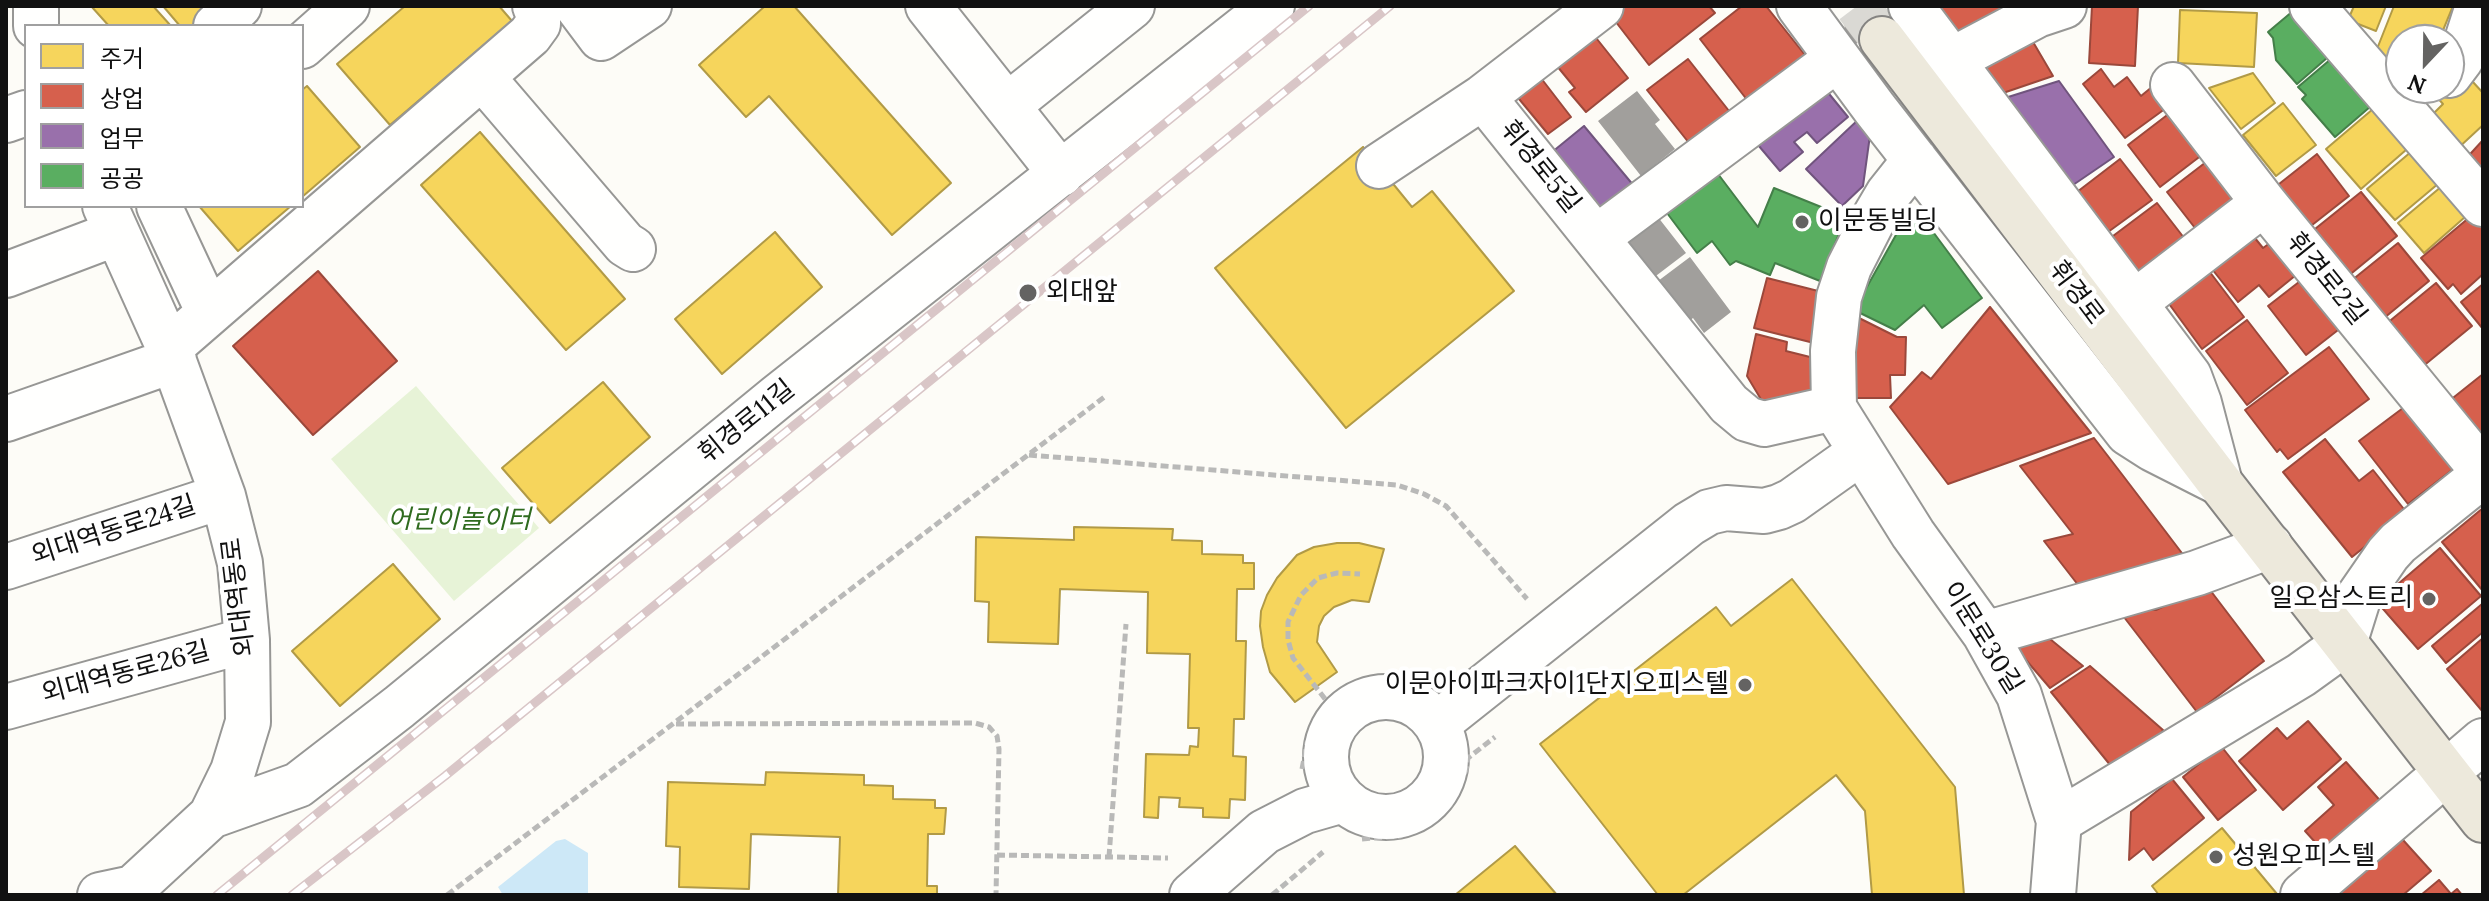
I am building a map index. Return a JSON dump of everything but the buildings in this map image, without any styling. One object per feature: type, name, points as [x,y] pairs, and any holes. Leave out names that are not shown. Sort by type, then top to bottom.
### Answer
[{"type":"main road","name":"휘경로","points":[[1882,39],[2220,483],[2483,820]]},
{"type":"street","points":[[218,24],[239,6]]},
{"type":"street","points":[[304,44],[347,6]]},
{"type":"street","points":[[6,419],[172,354],[209,313],[530,35],[538,24],[535,6]]},
{"type":"street","points":[[589,22],[649,6]]},
{"type":"street","points":[[928,6],[1061,174]]},
{"type":"street","points":[[1007,106],[1132,6]]},
{"type":"street","points":[[1379,166],[1483,97],[1601,6]]},
{"type":"street","points":[[1799,6],[2128,433],[2220,483]]},
{"type":"street","points":[[1911,6],[2189,376],[2220,483]]},
{"type":"street","points":[[1952,60],[2037,15],[2064,6]]},
{"type":"street","points":[[2312,6],[2385,70]]},
{"type":"street","points":[[2465,47],[2478,6]]},
{"type":"street","name":"휘경로11길","points":[[211,816],[298,785],[399,707],[789,387],[1061,174],[1265,8]]},
{"type":"street","points":[[1596,238],[1837,59]]},
{"type":"street","points":[[482,77],[625,244],[633,249]]},
{"type":"street","name":"휘경로2길","points":[[2173,85],[2264,203],[2483,473],[2388,554],[2359,596],[2344,644]]},
{"type":"street","name":"휘경로5길","points":[[1483,97],[1738,412],[1764,424],[1834,408]]},
{"type":"street","points":[[2421,104],[2483,204]]},
{"type":"street","points":[[1834,408],[1833,351],[1839,297],[1849,267],[1875,216],[1915,160]]},
{"type":"street","name":"휘경로","points":[[2134,303],[2264,203]]},
{"type":"street","points":[[160,208],[209,313]]},
{"type":"street","points":[[6,275],[111,220]]},
{"type":"street","name":"외대역동로","points":[[111,220],[172,354],[223,496],[240,563],[247,640],[248,722],[233,771],[211,816],[120,893]]},
{"type":"street","name":"이문로30길","points":[[1834,408],[1913,534],[1985,634],[2019,695],[2059,821],[2053,895]]},
{"type":"street","points":[[1437,724],[1689,524],[1709,512],[1726,508],[1764,511],[1779,507],[1861,452]]},
{"type":"street","name":"외대역동로24길","points":[[6,567],[223,496]]},
{"type":"street","points":[[1985,634],[2197,573],[2270,546]]},
{"type":"street","name":"외대역동로26길","points":[[6,707],[247,640]]},
{"type":"street","points":[[2059,821],[2301,675],[2344,644]]},
{"type":"street","points":[[1192,895],[1264,832],[1305,811],[1347,820],[1360,811],[1378,817],[1398,816],[1416,809],[1432,797],[1442,780],[1447,761],[1445,742],[1437,724],[1424,710],[1406,700],[1387,696],[1367,699],[1349,709],[1334,724],[1326,743],[1325,763],[1330,783],[1347,820]]},
{"type":"street","points":[[2303,895],[2483,741]]},
{"type":"path","points":[[447,895],[1107,395]]},
{"type":"path","points":[[1028,455],[1397,485],[1446,506],[1533,607]]},
{"type":"path","points":[[1340,718],[1293,658],[1288,640],[1288,622],[1301,595],[1318,578],[1337,573],[1360,574]]},
{"type":"path","points":[[1109,857],[1126,624]]},
{"type":"path","points":[[675,724],[975,723],[989,727],[997,736],[999,749],[996,895]]},
{"type":"path","points":[[1347,820],[1400,836],[1422,827],[1450,805],[1466,770],[1468,758],[1505,729]]},
{"type":"path","points":[[1272,895],[1327,850]]},
{"type":"path","points":[[997,855],[1146,858]]},
{"type":"green space","name":"어린이놀이터","points":[[416,386],[539,528],[454,601],[331,459]]},
{"type":"water","points":[[565,839],[588,853],[588,895],[503,895],[498,887],[556,841]]},
{"type":"tunnel","points":[[1857,6],[1882,39]]},
{"type":"railway","points":[[217,895],[1309,6]]},
{"type":"railway","points":[[292,895],[445,776],[1390,6]]},
{"type":"place","name":"이문동빌딩","points":[[1802,222]]},
{"type":"place","name":"외대앞","points":[[1028,293]]},
{"type":"place","name":"일오삼스트리","points":[[2429,599]]},
{"type":"place","name":"이문아이파크자이1단지오피스텔","points":[[1745,685]]},
{"type":"place","name":"성원오피스텔","points":[[2216,857]]}]
